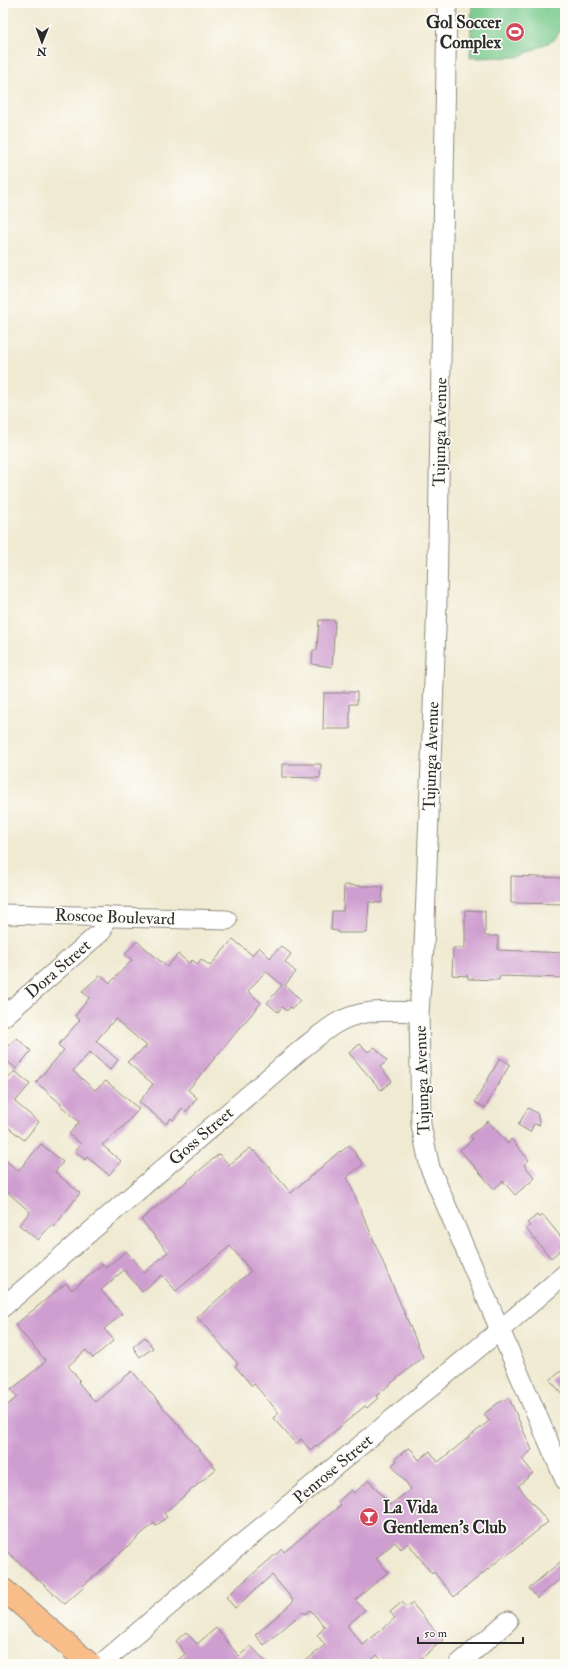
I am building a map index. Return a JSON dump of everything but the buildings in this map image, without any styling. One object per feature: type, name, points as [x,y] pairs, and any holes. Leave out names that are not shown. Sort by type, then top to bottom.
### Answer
[{"type":"main road","points":[[3,1590],[90,1664]]},
{"type":"street","name":"Tujunga Avenue","points":[[447,3],[437,602],[424,946],[419,1012],[421,1125],[430,1168],[565,1480]]},
{"type":"street","name":"Roscoe Boulevard","points":[[3,914],[227,920]]},
{"type":"street","name":"Dora Street","points":[[3,1017],[102,931],[105,916]]},
{"type":"street","name":"Goss Street","points":[[3,1307],[303,1048],[336,1023],[362,1013],[387,1011],[419,1012]]},
{"type":"street","name":"Penrose Street","points":[[101,1664],[234,1550],[500,1330],[565,1274]]},
{"type":"street","points":[[459,1664],[508,1621]]},
{"type":"green space","name":"Gol Soccer Complex","points":[[472,3],[565,3],[565,24],[554,40],[518,57],[470,58]]},
{"type":"railway","points":[[3,1659],[9,1664]]},
{"type":"place","name":"Gol Soccer Complex","points":[[515,32]]},
{"type":"place","name":"La Vida Gentlemen's Club","points":[[369,1517]]}]
